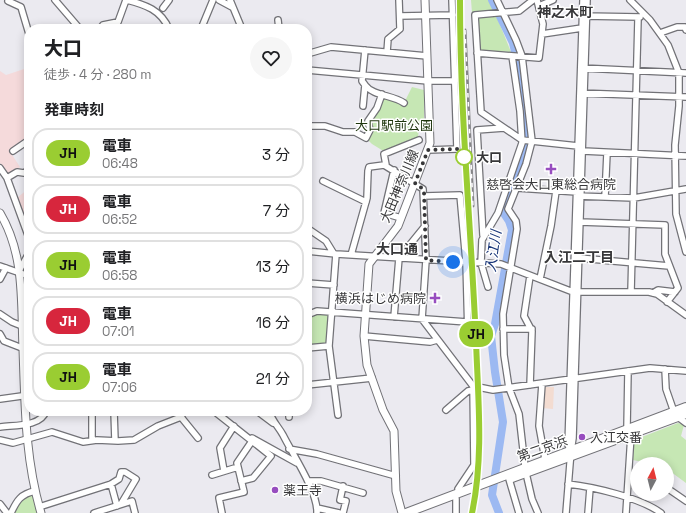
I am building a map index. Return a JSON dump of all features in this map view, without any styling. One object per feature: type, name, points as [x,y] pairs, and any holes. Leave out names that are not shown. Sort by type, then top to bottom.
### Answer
[{"type":"highway","name":"第二京浜","points":[[420,513],[487,484],[679,414],[686,407]]},
{"type":"highway","name":"第二京浜","points":[[499,480],[509,479],[545,460],[570,453]]},
{"type":"highway","name":"第二京浜","points":[[406,513],[458,496]]},
{"type":"main road","name":"大田神奈川線","points":[[402,513],[396,491],[394,431],[383,410],[367,365],[364,336],[369,264],[398,226],[430,143],[425,0]]},
{"type":"main road","points":[[0,213],[14,240],[20,271],[24,327],[22,348],[24,367]]},
{"type":"main road","points":[[26,416],[26,440],[40,510]]},
{"type":"street","points":[[55,0],[76,24]]},
{"type":"street","points":[[103,24],[118,22],[126,0],[150,7],[165,20],[167,24]]},
{"type":"street","points":[[163,8],[169,0]]},
{"type":"street","points":[[203,24],[213,0]]},
{"type":"street","points":[[219,0],[234,8]]},
{"type":"street","points":[[230,0],[240,24]]},
{"type":"street","points":[[387,52],[388,40],[400,29],[399,0]]},
{"type":"street","points":[[428,150],[457,149],[452,0]]},
{"type":"street","points":[[497,0],[521,56],[531,141],[517,188],[508,209],[516,221],[517,229],[506,267],[503,329],[508,388],[519,414],[526,470],[532,499],[538,513]]},
{"type":"street","points":[[533,0],[520,11],[475,15],[480,110],[486,116],[522,140],[578,146],[582,151],[686,156]]},
{"type":"street","points":[[477,53],[539,58],[542,24],[538,3],[553,0]]},
{"type":"street","points":[[583,0],[585,16],[582,28],[583,68]]},
{"type":"street","points":[[566,513],[570,453],[573,443],[578,146],[587,0]]},
{"type":"street","points":[[630,0],[650,20],[660,33],[668,45],[679,73],[675,155],[675,192],[676,214],[686,252]]},
{"type":"street","points":[[8,1],[21,7],[26,24]]},
{"type":"street","points":[[400,16],[453,15]]},
{"type":"street","points":[[585,16],[638,19],[644,15]]},
{"type":"street","points":[[631,292],[638,71],[638,19]]},
{"type":"street","points":[[278,20],[278,24]]},
{"type":"street","points":[[660,33],[677,27],[685,27],[686,30]]},
{"type":"street","points":[[542,34],[582,28]]},
{"type":"street","points":[[312,53],[331,48],[427,56]]},
{"type":"street","points":[[364,50],[362,81],[365,85],[369,90],[397,98],[404,103]]},
{"type":"street","points":[[483,235],[498,213],[517,161],[522,140],[512,56]]},
{"type":"street","points":[[583,68],[686,73]]},
{"type":"street","points":[[312,70],[428,82],[455,81]]},
{"type":"street","points":[[363,106],[365,85]]},
{"type":"street","points":[[582,93],[686,97]]},
{"type":"street","points":[[576,292],[579,258],[580,222],[578,195],[582,151],[582,93]]},
{"type":"street","points":[[312,126],[329,127],[343,132],[355,132],[366,138],[370,130],[368,121],[377,108],[382,94]]},
{"type":"street","points":[[486,116],[487,129]]},
{"type":"street","points":[[488,287],[481,263],[483,235],[477,130],[504,128]]},
{"type":"street","points":[[386,165],[384,154],[420,140]]},
{"type":"street","points":[[13,151],[24,143]]},
{"type":"street","points":[[605,197],[607,153]]},
{"type":"street","points":[[351,255],[366,202],[369,167],[386,165],[423,189],[426,260],[422,319],[473,388],[474,465],[458,489],[456,513]]},
{"type":"street","points":[[0,168],[7,178],[24,224]]},
{"type":"street","points":[[394,170],[384,213],[401,218]]},
{"type":"street","points":[[7,178],[16,172],[24,173]]},
{"type":"street","points":[[323,181],[366,202]]},
{"type":"street","points":[[517,188],[556,191],[578,195],[634,198],[686,189]]},
{"type":"street","points":[[540,279],[551,226],[556,191]]},
{"type":"street","points":[[424,196],[460,195],[466,262],[468,336]]},
{"type":"street","points":[[580,222],[665,225],[664,244],[669,266],[678,288],[668,302]]},
{"type":"street","points":[[394,317],[399,258],[425,226]]},
{"type":"street","points":[[312,231],[326,241],[335,254],[330,346],[338,415]]},
{"type":"street","points":[[312,252],[374,257],[481,263],[506,267],[576,292],[653,293],[686,315]]},
{"type":"street","points":[[579,258],[669,266]]},
{"type":"street","points":[[20,271],[24,263]]},
{"type":"street","points":[[0,279],[3,267],[24,273]]},
{"type":"street","points":[[530,276],[524,316],[532,329],[530,385]]},
{"type":"street","points":[[312,283],[334,285]]},
{"type":"street","points":[[653,293],[658,290],[675,292]]},
{"type":"street","points":[[312,313],[317,311],[467,322]]},
{"type":"street","points":[[0,314],[12,322],[24,327]]},
{"type":"street","points":[[503,329],[532,329]]},
{"type":"street","points":[[0,334],[4,341],[22,348]]},
{"type":"street","points":[[364,336],[430,342],[437,340]]},
{"type":"street","points":[[312,348],[330,346]]},
{"type":"street","points":[[446,410],[473,388],[494,390],[628,371],[665,369],[686,371]]},
{"type":"street","points":[[665,369],[666,389],[679,414],[686,423]]},
{"type":"street","points":[[626,513],[630,474],[628,371]]},
{"type":"street","points":[[312,383],[372,378]]},
{"type":"street","points":[[542,384],[539,426],[545,460]]},
{"type":"street","points":[[0,399],[24,395]]},
{"type":"street","points":[[0,427],[37,422],[44,416]]},
{"type":"street","points":[[92,416],[92,440]]},
{"type":"street","points":[[114,416],[115,441]]},
{"type":"street","points":[[221,416],[271,456],[254,478],[241,481]]},
{"type":"street","points":[[264,416],[274,424],[282,433],[289,449],[308,481],[317,510],[340,513]]},
{"type":"street","points":[[271,416],[274,424]]},
{"type":"street","points":[[0,440],[13,443],[52,432],[78,441],[134,440],[158,426],[181,418],[198,438]]},
{"type":"street","points":[[224,471],[220,448],[234,426]]},
{"type":"street","points":[[251,440],[252,438],[297,463]]},
{"type":"street","points":[[222,513],[219,498],[244,492],[237,463],[251,440]]},
{"type":"street","points":[[289,449],[317,454],[396,476]]},
{"type":"street","points":[[212,475],[238,467]]},
{"type":"street","points":[[40,510],[111,484],[119,479],[121,472],[125,472],[136,479],[119,505]]},
{"type":"street","points":[[509,479],[519,513]]},
{"type":"street","points":[[308,481],[321,481],[343,486],[363,493]]},
{"type":"street","points":[[111,484],[119,505]]},
{"type":"street","points":[[568,484],[590,488],[651,506],[660,513]]},
{"type":"street","points":[[343,486],[340,500],[346,501],[343,513]]},
{"type":"street","points":[[588,513],[590,488]]},
{"type":"street","points":[[12,512],[17,500],[26,493],[35,491]]},
{"type":"street","points":[[674,493],[686,501]]},
{"type":"street","points":[[94,513],[132,501],[135,513]]},
{"type":"street","points":[[0,504],[7,513]]},
{"type":"shaded area","points":[[24,69],[24,140],[9,150],[20,167],[9,174],[0,163],[0,71],[6,75]]},
{"type":"shaded area","points":[[24,192],[24,218],[17,198]]},
{"type":"shaded area","points":[[543,387],[554,387],[553,409],[542,408]]},
{"type":"green space","points":[[471,0],[490,0],[495,11],[472,13]]},
{"type":"green space","points":[[496,15],[511,52],[479,50],[477,18]]},
{"type":"green space","name":"大口駅前公園","points":[[412,87],[424,90],[424,124],[419,124],[418,139],[385,152],[367,139],[369,121],[382,97],[395,100],[403,105]]},
{"type":"green space","points":[[318,314],[330,315],[327,344],[312,346],[312,316]]},
{"type":"green space","points":[[678,423],[684,425],[681,436],[686,440],[686,483],[674,474],[674,457],[633,457],[634,440]]},
{"type":"green space","points":[[34,492],[40,513],[15,513],[17,502]]},
{"type":"waterway","name":"入江川","points":[[492,0],[513,43],[518,65],[526,139],[521,161],[503,212],[509,221],[512,230],[495,324],[491,336],[503,422],[492,495],[499,513]]},
{"type":"railway","points":[[460,0],[460,43],[464,129],[479,408],[478,471],[472,513]]},
{"type":"railway","points":[[465,30],[473,206]]},
{"type":"train","name":"JH","points":[[460,0],[460,59],[465,174],[473,273],[480,435],[478,472],[472,513]]},
{"type":"place","name":"大口","points":[[464,157]]},
{"type":"place","name":"慈啓会大口東総合病院","points":[[551,169]]},
{"type":"place","name":"横浜はじめ病院","points":[[435,298]]},
{"type":"place","name":"入江交番","points":[[582,437]]},
{"type":"place","name":"薬王寺","points":[[275,490]]},
{"type":"district","name":"神之木町","points":[[565,12]]},
{"type":"district","name":"大口通","points":[[397,249]]},
{"type":"district","name":"入江二丁目","points":[[579,257]]},
{"type":"route","points":[[453,262],[426,260],[424,192],[423,189],[415,183],[428,150],[457,149],[464,157]]}]
